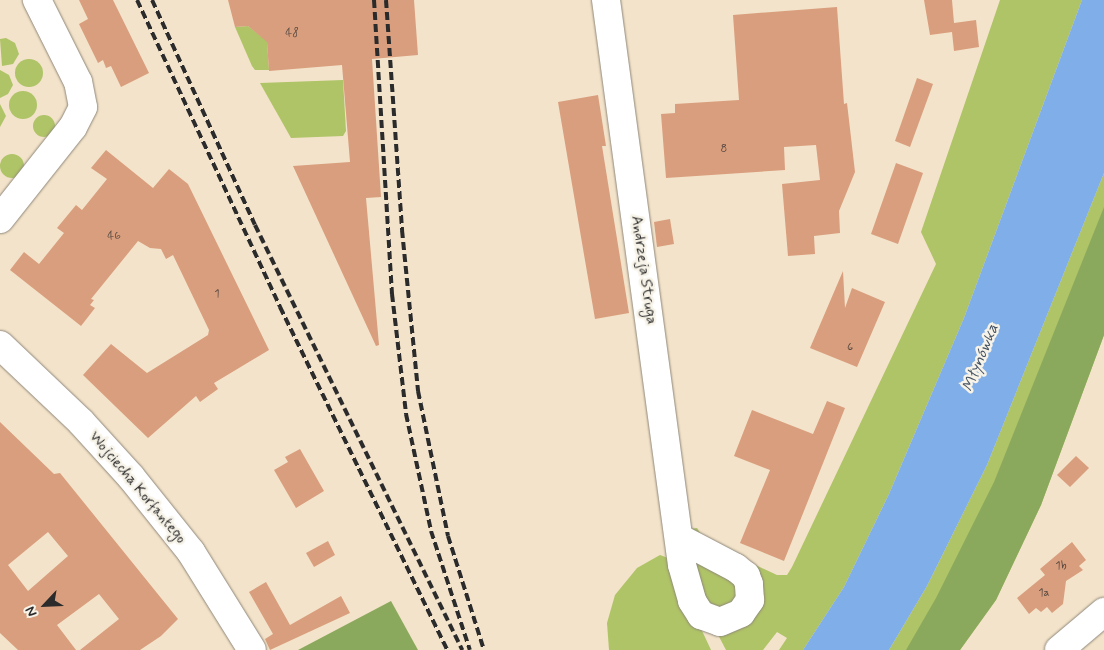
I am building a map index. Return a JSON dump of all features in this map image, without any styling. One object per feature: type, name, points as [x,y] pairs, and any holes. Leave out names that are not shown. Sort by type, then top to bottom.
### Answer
[{"type":"street","points":[[0,219],[73,127],[83,107],[78,82],[37,0]]},
{"type":"street","name":"Andrzeja Struga","points":[[606,0],[681,540]]},
{"type":"street","name":"Wojciecha Korfantego","points":[[0,344],[81,422],[131,477],[191,552],[252,650]]},
{"type":"street","points":[[1059,650],[1104,612]]},
{"type":"green space","points":[[1000,0],[1082,0],[964,318],[889,494],[844,587],[803,650],[779,650],[787,638],[777,632],[763,650],[726,650],[715,629],[754,608],[690,529],[697,528],[706,542],[777,575],[787,575],[792,567],[936,264],[921,232]]},
{"type":"green space","points":[[248,26],[267,41],[269,70],[255,70],[252,66],[235,27]]},
{"type":"green space","points":[[6,38],[15,43],[19,54],[13,64],[2,66],[0,39]]},
{"type":"green space","points":[[29,59],[39,63],[43,73],[39,83],[29,87],[19,83],[15,73],[19,63]]},
{"type":"green space","points":[[0,70],[9,75],[13,85],[8,94],[0,98]]},
{"type":"green space","points":[[343,80],[346,131],[343,136],[291,138],[260,83]]},
{"type":"green space","points":[[23,91],[33,95],[37,105],[33,115],[23,119],[13,115],[9,105],[13,95]]},
{"type":"green space","points":[[0,104],[6,116],[0,127]]},
{"type":"green space","points":[[44,115],[52,118],[55,126],[52,134],[44,137],[36,134],[33,126],[36,118]]},
{"type":"green space","points":[[12,154],[20,158],[24,166],[20,174],[12,178],[4,174],[0,166],[4,158]]},
{"type":"green space","points":[[1104,173],[1104,335],[1041,505],[996,600],[960,650],[889,650],[927,586],[987,465]]},
{"type":"green space","points":[[1104,207],[1104,335],[1041,505],[996,600],[960,650],[906,650],[936,598],[994,482]]},
{"type":"green space","points":[[660,555],[668,558],[711,650],[609,650],[607,623],[615,595],[637,568]]},
{"type":"green space","points":[[689,558],[733,574],[743,598],[712,614]]},
{"type":"green space","points":[[391,601],[418,650],[298,650]]},
{"type":"water","name":"Młynówka","points":[[1082,0],[1104,0],[1104,173],[987,465],[927,586],[889,650],[803,650],[844,587],[889,494],[964,318]]},
{"type":"building","points":[[79,0],[113,0],[149,73],[121,87],[111,66],[106,68],[103,60],[98,63],[79,24],[88,19]]},
{"type":"building","points":[[228,0],[414,0],[418,55],[372,59],[381,197],[366,198],[379,345],[376,346],[293,166],[350,162],[342,65],[269,71],[267,42],[248,26],[235,27]]},
{"type":"building","points":[[924,0],[952,0],[954,23],[976,20],[979,47],[954,51],[952,32],[930,35]]},
{"type":"building","points":[[837,7],[844,104],[847,103],[855,172],[839,211],[840,233],[814,236],[815,254],[788,256],[782,184],[820,180],[816,145],[784,147],[785,170],[666,178],[661,114],[675,113],[675,104],[739,100],[733,15]]},
{"type":"building","points":[[917,78],[933,84],[910,147],[895,141]]},
{"type":"building","points":[[598,95],[606,146],[602,146],[629,313],[595,319],[558,102]]},
{"type":"building","points":[[106,150],[153,188],[169,169],[188,184],[269,350],[214,383],[218,389],[200,402],[196,396],[148,438],[83,375],[111,344],[147,373],[208,335],[209,330],[173,255],[166,259],[161,249],[150,248],[138,241],[91,299],[94,300],[90,305],[95,308],[81,326],[10,270],[24,252],[39,264],[64,233],[57,228],[76,205],[82,210],[107,179],[91,168]]},
{"type":"building","points":[[896,163],[923,173],[898,244],[871,234]]},
{"type":"building","points":[[670,219],[674,244],[657,247],[654,222]]},
{"type":"building","points":[[843,271],[845,308],[852,288],[885,302],[857,367],[810,348]]},
{"type":"building","points":[[827,401],[845,408],[784,561],[740,543],[770,470],[734,456],[752,410],[813,434]]},
{"type":"building","points":[[0,422],[54,474],[60,473],[178,619],[161,636],[140,650],[80,650],[119,619],[99,594],[57,625],[76,650],[18,650],[0,633]],"holes":[[[48,532],[68,556],[28,591],[8,565]]]},
{"type":"building","points":[[300,449],[324,491],[296,508],[274,470],[288,462],[285,457]]},
{"type":"building","points":[[1076,456],[1089,468],[1070,487],[1057,475]]},
{"type":"building","points":[[328,541],[335,555],[314,567],[306,553]]},
{"type":"building","points":[[1072,542],[1086,560],[1079,566],[1083,570],[1066,581],[1063,604],[1052,613],[1047,607],[1041,612],[1036,608],[1029,614],[1017,598],[1045,575],[1040,569]]},
{"type":"building","points":[[266,582],[290,625],[341,596],[350,613],[270,650],[265,639],[273,634],[249,592]]},
{"type":"railway","points":[[137,0],[280,307],[447,650]]},
{"type":"railway","points":[[152,0],[255,225],[462,650]]},
{"type":"railway","points":[[374,0],[392,294],[406,414],[431,531],[470,650]]},
{"type":"railway","points":[[386,0],[402,230],[418,391],[448,536],[484,650]]}]
